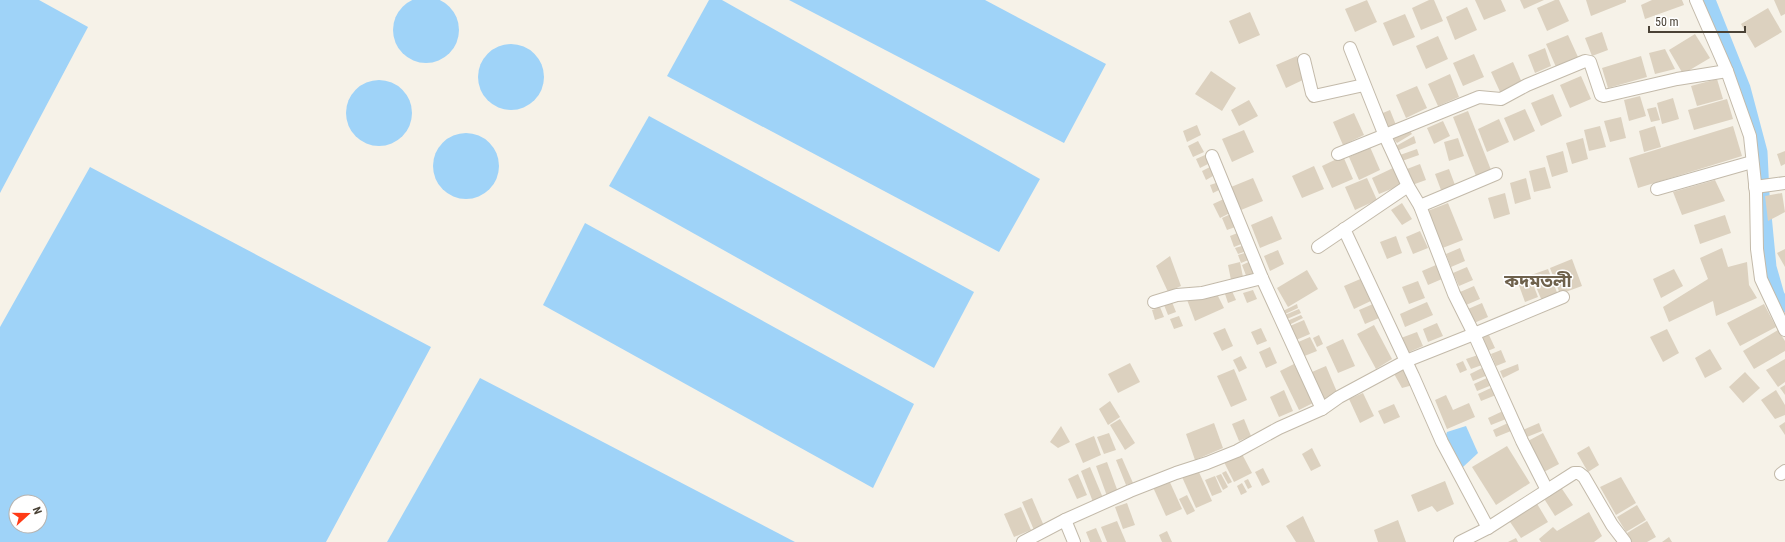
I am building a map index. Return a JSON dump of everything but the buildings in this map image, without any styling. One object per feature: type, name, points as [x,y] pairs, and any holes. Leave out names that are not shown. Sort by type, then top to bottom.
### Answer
[{"type":"street","points":[[1696,0],[1727,71],[1750,136],[1756,187],[1757,249],[1761,279],[1785,330]]},
{"type":"street","points":[[1350,48],[1385,136],[1408,186],[1420,206],[1454,294],[1474,334],[1522,441],[1547,490]]},
{"type":"street","points":[[1304,60],[1314,96],[1364,86]]},
{"type":"street","points":[[1338,154],[1479,97],[1501,99],[1527,85],[1585,61],[1590,62],[1599,88],[1604,96],[1677,79],[1727,71]]},
{"type":"street","points":[[1212,156],[1262,278],[1322,409]]},
{"type":"street","points":[[1658,189],[1752,162]]},
{"type":"street","points":[[1420,206],[1496,174]]},
{"type":"street","points":[[1756,187],[1782,184]]},
{"type":"street","points":[[1318,246],[1408,186]]},
{"type":"street","points":[[1344,230],[1406,361],[1442,442],[1488,528]]},
{"type":"street","points":[[1154,302],[1177,295],[1202,293],[1262,278]]},
{"type":"street","points":[[1023,542],[1065,520],[1176,473],[1207,464],[1237,451],[1279,428],[1322,409],[1339,397],[1406,361],[1563,297]]},
{"type":"street","points":[[1460,542],[1488,528],[1574,473],[1580,473],[1584,476],[1612,525],[1625,542]]},
{"type":"street","points":[[1065,520],[1074,542]]},
{"type":"water","points":[[426,-3],[439,-1],[454,12],[457,17],[459,30],[457,43],[444,58],[439,61],[426,63],[413,61],[398,48],[395,43],[393,30],[395,17],[408,2],[413,-1]]},
{"type":"water","points":[[0,0],[39,0],[88,27],[0,193]]},
{"type":"water","points":[[709,0],[722,0],[1040,179],[999,252],[667,76]]},
{"type":"water","points":[[789,0],[985,0],[1106,64],[1064,143]]},
{"type":"water","points":[[504,44],[518,44],[530,49],[539,58],[544,70],[542,90],[535,101],[518,110],[504,110],[492,105],[483,96],[478,84],[478,70],[483,58],[492,49]]},
{"type":"water","points":[[372,80],[386,80],[398,85],[407,94],[412,106],[410,126],[403,137],[386,146],[372,146],[360,141],[351,132],[346,120],[346,106],[351,94],[360,85]]},
{"type":"water","points":[[649,116],[974,292],[934,368],[609,186]]},
{"type":"water","points":[[459,133],[473,133],[485,138],[494,147],[499,159],[497,179],[490,190],[473,199],[459,199],[447,194],[438,185],[433,173],[433,159],[438,147],[447,138]]},
{"type":"water","points":[[90,167],[431,347],[326,542],[0,542],[0,327]]},
{"type":"water","points":[[585,223],[914,404],[873,488],[543,305]]},
{"type":"water","points":[[480,378],[795,542],[387,542]]},
{"type":"water","points":[[1466,426],[1478,453],[1463,467],[1457,462],[1446,435],[1447,432]]},
{"type":"waterway","points":[[1709,0],[1744,88],[1761,152],[1763,194],[1770,267],[1778,295],[1785,306]]},
{"type":"district","name":"কদমতলী","points":[[1538,281]]}]
